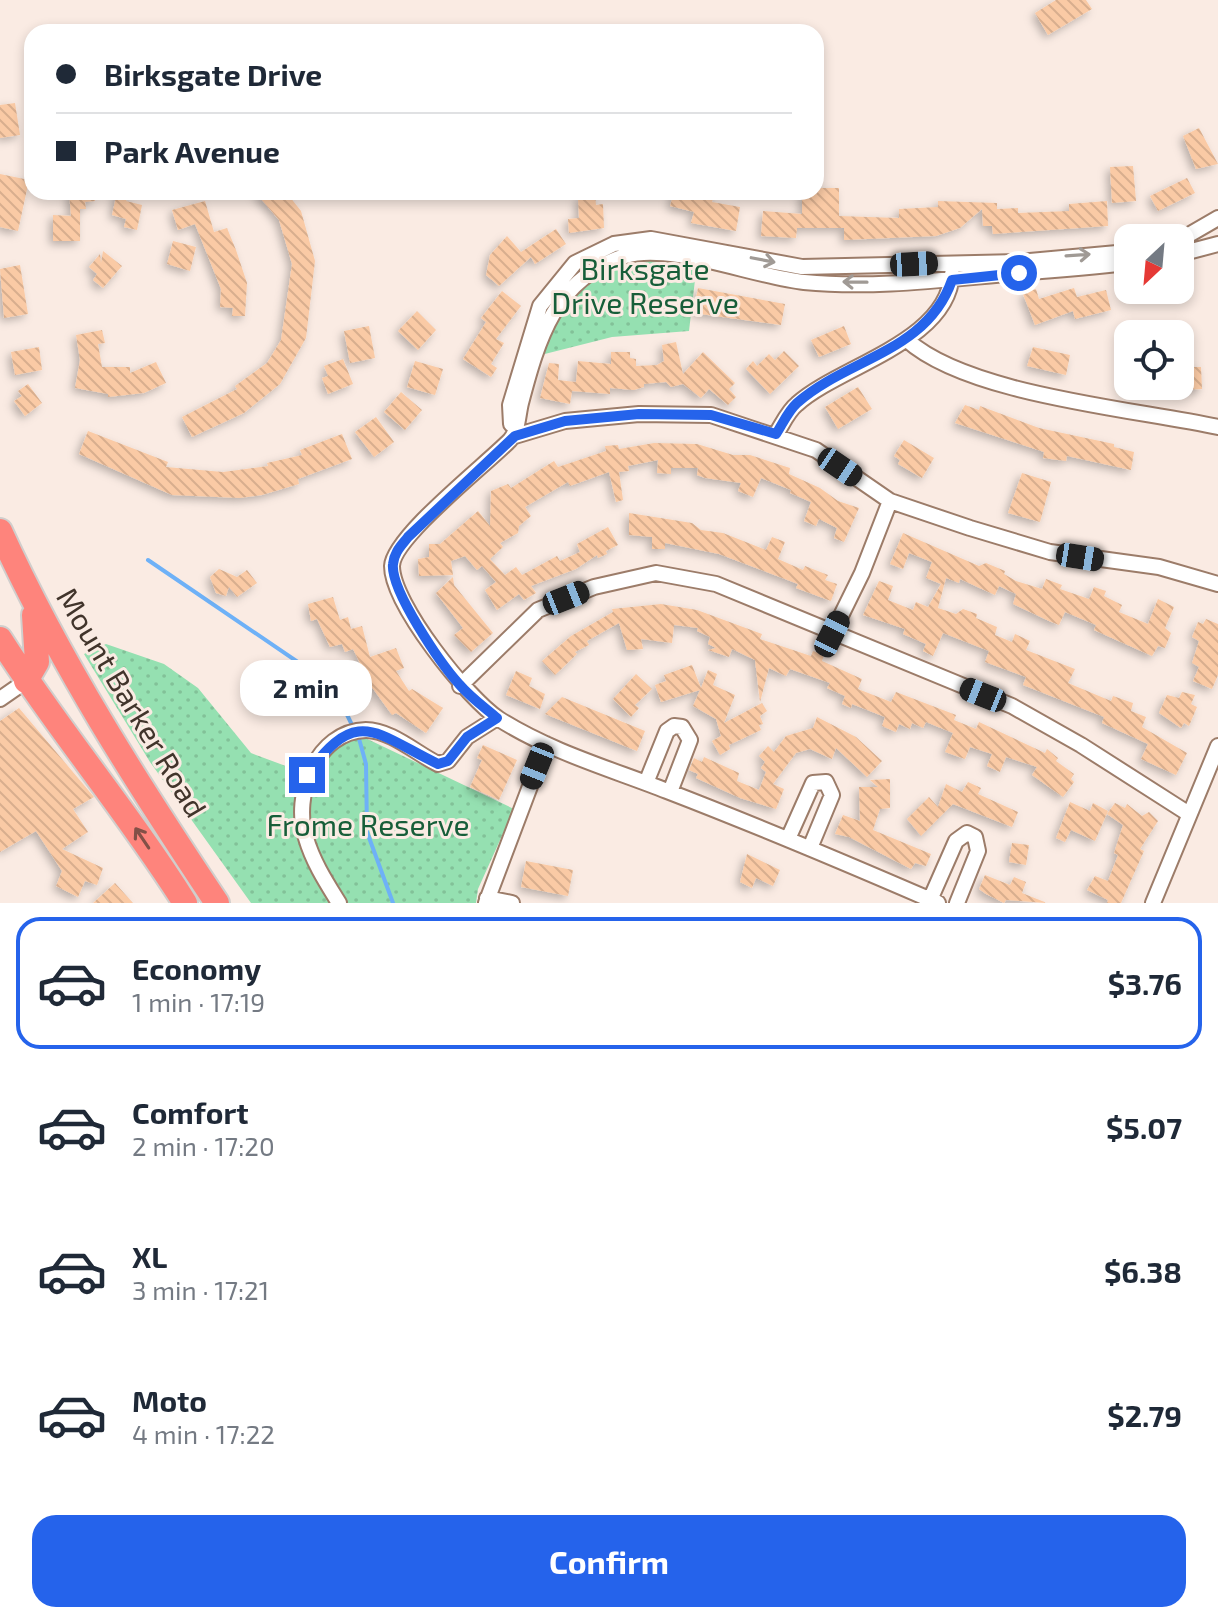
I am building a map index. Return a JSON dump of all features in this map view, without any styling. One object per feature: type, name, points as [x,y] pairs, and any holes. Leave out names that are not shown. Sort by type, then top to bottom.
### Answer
[{"type":"highway","name":"Mount Barker Road","points":[[0,531],[33,601],[85,696],[217,903]]},
{"type":"highway","points":[[26,681],[37,662],[33,601]]},
{"type":"highway","name":"Mount Barker Road","points":[[0,639],[26,681],[111,793],[175,899]]},
{"type":"highway","points":[[26,681],[44,676],[63,681],[85,696]]},
{"type":"street","points":[[1194,232],[1218,218]]},
{"type":"street","points":[[515,436],[509,420],[510,405],[540,306],[575,263],[594,251],[651,239],[802,267],[1019,262],[1114,253]]},
{"type":"street","points":[[1194,250],[1218,244]]},
{"type":"street","points":[[515,436],[525,389],[557,307],[586,272],[625,256],[652,253],[681,257],[805,282],[914,283],[1114,264]]},
{"type":"street","points":[[776,434],[795,404],[907,340],[944,301],[952,280],[953,262]]},
{"type":"street","points":[[907,340],[929,356],[1012,388],[1218,427]]},
{"type":"street","points":[[957,903],[978,851],[975,837],[967,833],[956,841],[934,901],[788,839],[546,744],[497,718],[460,686],[438,657],[402,594],[392,566],[396,551],[515,436],[565,421],[639,414],[711,415],[776,434],[816,450],[890,501],[1050,552],[1159,567],[1218,584]]},
{"type":"street","points":[[832,634],[862,573],[890,501]]},
{"type":"street","points":[[460,686],[538,610],[594,587],[656,573],[716,584],[1012,706],[1081,745],[1189,814]]},
{"type":"street","points":[[0,699],[26,681]]},
{"type":"street","points":[[339,903],[318,869],[304,834],[307,775],[326,748],[354,732],[388,736],[438,764],[448,761],[467,737],[497,718]]},
{"type":"street","points":[[646,783],[667,731],[682,727],[689,732],[690,740],[670,792]]},
{"type":"street","points":[[512,903],[486,901],[546,744]]},
{"type":"street","points":[[1153,903],[1218,746]]},
{"type":"street","points":[[788,839],[813,783],[826,782],[832,795],[810,848]]},
{"type":"green space","name":"Birksgate Drive Reserve","points":[[699,246],[689,331],[612,337],[521,360],[540,306],[595,251]]},
{"type":"green space","name":"Frome Reserve","points":[[106,644],[164,664],[198,688],[251,753],[307,774],[326,748],[359,735],[514,809],[478,889],[476,903],[251,903],[150,762],[84,654]]},
{"type":"building","points":[[1056,0],[1086,0],[1092,9],[1048,35],[1035,13]]},
{"type":"building","points":[[15,103],[20,135],[0,138],[0,105]]},
{"type":"building","points":[[1199,128],[1218,164],[1196,169],[1183,136]]},
{"type":"building","points":[[1133,166],[1136,201],[1112,203],[1110,167]]},
{"type":"building","points":[[0,174],[24,179],[25,200],[18,231],[0,227]]},
{"type":"building","points":[[1187,178],[1195,193],[1158,211],[1150,196]]},
{"type":"building","points":[[824,188],[839,188],[839,216],[899,218],[899,209],[938,207],[938,201],[997,203],[997,209],[1018,208],[1018,213],[1069,211],[1069,204],[1107,201],[1108,226],[993,234],[992,226],[983,226],[982,209],[960,228],[936,236],[844,240],[844,228],[797,228],[796,238],[761,236],[763,211],[802,214],[802,200],[824,200]]},
{"type":"building","points":[[70,200],[95,200],[85,202],[86,209],[80,209],[80,241],[53,241],[53,215],[71,216]]},
{"type":"building","points":[[115,200],[142,205],[137,230],[124,227],[126,219],[112,215]]},
{"type":"building","points":[[262,200],[292,200],[301,211],[315,261],[306,338],[280,384],[244,413],[192,437],[182,417],[237,389],[235,386],[267,363],[281,340],[292,264],[279,220]]},
{"type":"building","points":[[578,200],[596,200],[596,205],[603,204],[604,228],[569,233],[568,219],[579,218]]},
{"type":"building","points":[[672,200],[713,200],[740,207],[736,231],[691,223],[694,212],[670,206]]},
{"type":"building","points":[[205,201],[214,232],[227,228],[236,250],[247,283],[245,316],[232,316],[233,308],[220,307],[221,289],[195,224],[178,230],[172,210]]},
{"type":"building","points":[[556,229],[566,244],[535,264],[531,257],[499,286],[486,275],[490,255],[507,236],[521,252]]},
{"type":"building","points":[[173,241],[196,247],[190,271],[167,264]]},
{"type":"building","points":[[103,251],[122,266],[103,288],[93,280],[97,274],[89,267],[100,254],[101,263]]},
{"type":"building","points":[[20,265],[28,314],[4,318],[0,269]]},
{"type":"building","points":[[698,288],[785,304],[781,325],[693,313]]},
{"type":"building","points":[[1074,288],[1077,297],[1106,290],[1111,310],[1075,319],[1073,311],[1035,325],[1023,294],[1036,289],[1039,299]]},
{"type":"building","points":[[502,291],[521,306],[496,339],[504,343],[491,364],[497,368],[491,377],[463,359],[486,322],[481,318]]},
{"type":"building","points":[[417,311],[436,330],[418,350],[398,331]]},
{"type":"building","points":[[369,326],[375,358],[350,363],[344,331]]},
{"type":"building","points":[[844,326],[851,344],[819,357],[811,340]]},
{"type":"building","points":[[102,330],[105,343],[98,344],[102,367],[130,367],[130,373],[156,362],[166,383],[144,393],[108,397],[108,394],[75,388],[80,360],[76,335]]},
{"type":"building","points":[[676,342],[683,374],[703,352],[735,383],[729,389],[736,397],[728,405],[709,389],[701,398],[683,384],[671,387],[666,382],[644,384],[644,387],[634,390],[610,388],[610,394],[572,391],[570,404],[540,398],[549,363],[559,364],[558,380],[576,382],[578,361],[611,364],[611,352],[630,352],[630,358],[636,359],[636,366],[657,365],[664,361],[662,345]]},
{"type":"building","points":[[39,347],[42,370],[15,375],[11,352]]},
{"type":"building","points":[[1033,347],[1070,355],[1066,375],[1027,366]]},
{"type":"building","points":[[784,351],[799,366],[770,394],[746,369],[753,361],[757,366],[769,354],[775,360]]},
{"type":"building","points":[[343,359],[353,384],[328,394],[322,378],[328,376],[324,366]]},
{"type":"building","points":[[415,361],[443,369],[435,395],[407,387]]},
{"type":"building","points":[[1194,367],[1201,367],[1202,389],[1194,389]]},
{"type":"building","points":[[28,384],[42,403],[25,416],[14,401],[22,396],[18,391]]},
{"type":"building","points":[[858,387],[872,409],[838,429],[825,407]]},
{"type":"building","points":[[401,392],[422,410],[405,430],[384,412]]},
{"type":"building","points":[[965,405],[979,410],[980,406],[1039,428],[1114,444],[1114,447],[1134,452],[1131,470],[1067,456],[1066,461],[1043,458],[1044,452],[955,423]]},
{"type":"building","points":[[376,417],[394,442],[374,457],[355,432]]},
{"type":"building","points":[[88,431],[168,462],[166,467],[223,472],[268,466],[267,463],[302,455],[300,450],[342,434],[352,459],[298,479],[299,484],[262,495],[240,498],[172,495],[79,454]]},
{"type":"building","points":[[904,440],[934,458],[922,478],[898,464],[900,460],[894,456]]},
{"type":"building","points":[[654,443],[697,444],[733,455],[750,455],[790,468],[789,474],[820,488],[838,501],[859,508],[844,542],[834,538],[837,528],[819,519],[816,526],[804,521],[811,502],[790,493],[791,490],[761,478],[753,497],[738,491],[741,483],[705,478],[697,475],[698,468],[671,468],[671,474],[657,473],[658,460],[628,466],[629,471],[619,472],[623,500],[616,502],[609,472],[570,486],[568,482],[525,507],[531,516],[519,526],[518,533],[500,543],[503,547],[490,559],[505,575],[516,567],[522,575],[557,556],[560,561],[580,552],[577,544],[608,527],[618,545],[576,569],[531,586],[536,593],[524,600],[519,594],[497,610],[485,590],[496,582],[482,566],[477,570],[465,556],[451,561],[453,575],[419,576],[418,559],[429,557],[429,544],[440,544],[478,511],[490,526],[491,491],[508,484],[511,488],[554,461],[558,467],[606,451],[605,446],[618,445],[619,449]]},
{"type":"building","points":[[1022,473],[1051,482],[1040,522],[1008,513]]},
{"type":"building","points":[[629,513],[692,523],[701,530],[723,533],[766,550],[772,537],[785,542],[778,559],[803,570],[805,566],[828,575],[825,580],[837,584],[831,601],[796,588],[798,584],[719,554],[665,543],[665,549],[652,549],[652,537],[629,535]]},
{"type":"building","points":[[903,533],[979,566],[986,563],[1005,571],[1004,574],[1016,581],[1042,589],[1046,579],[1062,585],[1060,589],[1089,599],[1094,587],[1106,591],[1104,596],[1122,605],[1119,612],[1148,624],[1158,599],[1174,607],[1165,628],[1171,633],[1165,648],[1158,646],[1152,656],[1094,630],[1096,625],[1065,612],[1059,625],[1049,621],[1013,604],[1016,594],[999,586],[995,595],[960,579],[959,583],[946,578],[938,608],[956,614],[963,609],[977,614],[976,618],[997,627],[995,635],[1012,642],[1015,634],[1030,641],[1026,650],[1075,669],[1068,683],[1111,701],[1113,696],[1133,703],[1131,711],[1146,717],[1142,727],[1187,753],[1176,775],[1141,759],[1148,744],[1102,723],[1104,717],[1023,685],[1026,677],[985,662],[989,651],[943,633],[933,656],[923,651],[926,644],[903,634],[905,629],[863,615],[879,581],[893,586],[888,600],[913,610],[916,602],[928,607],[941,584],[926,578],[932,562],[909,553],[903,569],[890,564]]},
{"type":"building","points":[[219,569],[237,577],[247,570],[257,583],[237,597],[229,587],[226,596],[216,593],[210,577]]},
{"type":"building","points":[[453,577],[454,585],[493,633],[471,652],[454,635],[463,628],[436,593]]},
{"type":"building","points":[[333,597],[340,620],[348,617],[351,629],[362,626],[370,657],[396,648],[404,668],[396,671],[409,691],[412,689],[443,708],[426,733],[396,713],[392,715],[371,686],[353,649],[345,652],[342,644],[330,647],[317,619],[311,621],[308,604]]},
{"type":"building","points":[[661,604],[697,610],[762,634],[760,639],[811,656],[813,651],[824,655],[822,661],[862,679],[858,689],[891,702],[896,692],[956,715],[954,720],[976,729],[979,722],[1045,753],[1047,749],[1058,758],[1056,761],[1074,774],[1071,779],[1074,782],[1063,797],[1032,775],[1037,767],[1006,757],[1000,772],[987,766],[992,754],[970,747],[965,759],[945,752],[953,733],[926,722],[923,728],[912,723],[910,729],[899,724],[896,732],[882,726],[885,717],[852,704],[851,708],[842,704],[845,696],[827,688],[830,683],[790,669],[786,676],[769,668],[760,702],[755,660],[732,649],[729,657],[708,650],[716,648],[708,644],[710,637],[697,631],[698,628],[674,625],[672,643],[641,639],[643,649],[627,650],[619,623],[587,641],[589,645],[575,652],[577,654],[555,675],[542,661],[571,636],[613,612],[612,609]]},
{"type":"building","points":[[1206,619],[1218,624],[1218,675],[1212,689],[1193,681],[1199,667],[1192,663],[1199,641],[1192,637],[1198,622],[1203,624]]},
{"type":"building","points":[[692,665],[701,688],[708,670],[717,674],[713,685],[735,695],[724,723],[762,703],[767,711],[760,716],[763,724],[759,725],[761,730],[729,745],[730,749],[720,755],[712,741],[721,736],[716,719],[693,706],[700,690],[661,702],[655,685],[666,681],[664,675]]},
{"type":"building","points":[[516,671],[532,678],[529,686],[545,694],[540,709],[506,695]]},
{"type":"building","points":[[636,674],[652,689],[635,705],[639,708],[631,717],[613,699]]},
{"type":"building","points":[[1182,692],[1195,695],[1191,704],[1197,707],[1189,726],[1184,723],[1181,728],[1159,713],[1167,695],[1179,698]]},
{"type":"building","points":[[562,697],[645,731],[637,751],[545,714]]},
{"type":"building","points":[[19,708],[94,797],[73,809],[88,832],[62,849],[103,868],[97,885],[85,881],[78,897],[56,886],[62,871],[36,831],[0,852],[0,721]]},
{"type":"building","points":[[817,717],[856,737],[882,761],[867,777],[836,748],[832,759],[810,749],[796,753],[773,784],[784,789],[776,809],[740,798],[696,778],[698,774],[689,770],[694,758],[702,762],[704,757],[739,773],[737,781],[759,790],[766,772],[761,768],[765,762],[759,756],[768,746],[774,752],[786,736],[813,728]]},
{"type":"building","points":[[483,745],[517,760],[499,800],[470,787],[482,760],[477,758]]},
{"type":"building","points":[[890,779],[890,808],[880,809],[873,830],[931,854],[926,866],[915,863],[911,869],[849,837],[835,834],[843,815],[860,821],[859,787],[878,787],[870,780]]},
{"type":"building","points":[[968,782],[981,788],[978,794],[1018,812],[1012,827],[953,804],[921,836],[907,819],[929,797],[938,807],[946,784],[962,792]]},
{"type":"building","points":[[1070,802],[1090,811],[1093,803],[1108,811],[1095,841],[1071,830],[1065,842],[1056,838]]},
{"type":"building","points":[[1115,803],[1125,808],[1127,804],[1142,816],[1149,812],[1158,821],[1140,849],[1144,851],[1121,903],[1107,903],[1108,900],[1087,890],[1095,876],[1108,881],[1118,855],[1114,853],[1123,825],[1107,814]]},
{"type":"building","points":[[1012,843],[1029,845],[1026,865],[1009,862]]},
{"type":"building","points":[[747,854],[780,870],[773,886],[756,878],[752,888],[740,882]]},
{"type":"building","points":[[526,861],[573,870],[568,896],[521,887]]},
{"type":"building","points":[[985,875],[1010,885],[1014,877],[1026,882],[1022,893],[1047,903],[1006,900],[1004,903],[979,889]]},
{"type":"building","points":[[115,883],[133,903],[93,903]]},
{"type":"waterway","points":[[148,560],[333,686],[353,727]]},
{"type":"waterway","points":[[358,735],[366,764],[367,832],[393,903]]},
{"type":"route","points":[[307,775],[326,748],[347,734],[369,730],[388,736],[438,764],[448,761],[467,737],[497,718],[460,686],[438,657],[402,594],[392,566],[396,551],[408,537],[515,436],[565,421],[639,414],[711,415],[776,434],[795,404],[907,340],[944,301],[952,280],[1019,273]]}]
